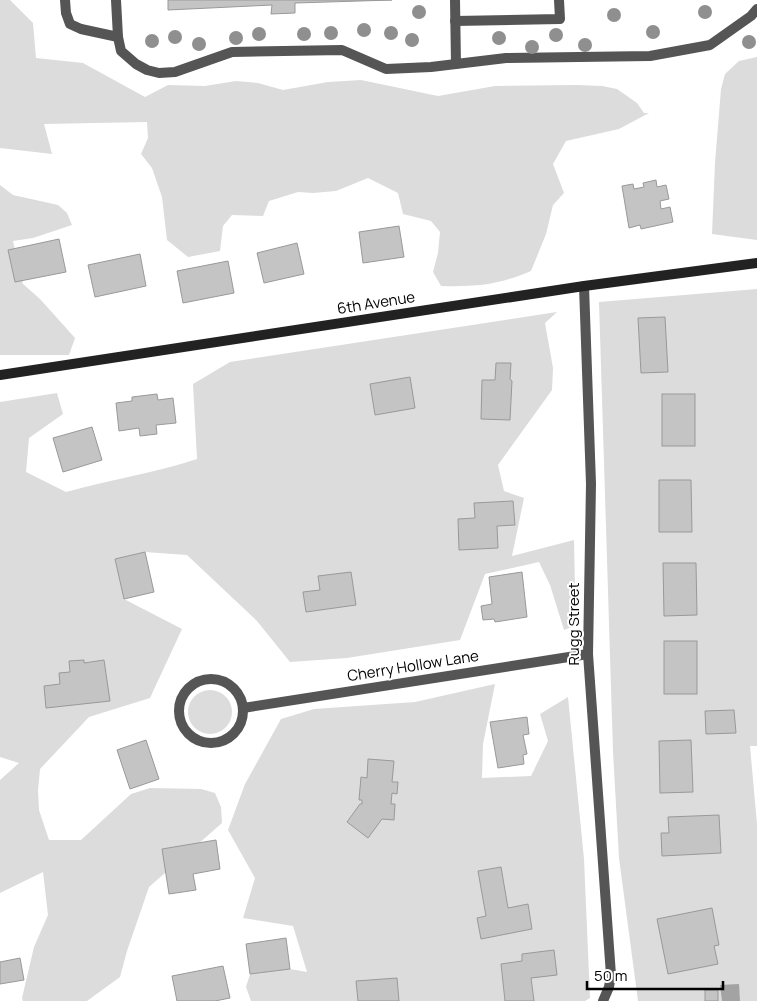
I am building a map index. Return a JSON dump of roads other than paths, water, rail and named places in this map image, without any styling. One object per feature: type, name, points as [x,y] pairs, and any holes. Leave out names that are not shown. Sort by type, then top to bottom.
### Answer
[{"type":"street","points":[[65,0],[66,13],[70,24],[81,29],[118,37]]},
{"type":"street","points":[[116,0],[118,37],[122,50],[127,57],[147,70],[159,73],[175,72],[232,52],[342,50],[386,69],[506,58],[650,56],[710,45],[751,16],[757,9]]},
{"type":"street","points":[[455,0],[456,64]]},
{"type":"street","points":[[456,21],[560,19],[558,0]]},
{"type":"street","name":"6th Avenue","points":[[0,376],[584,286],[757,263]]},
{"type":"street","name":"Rugg Street","points":[[584,286],[591,484],[588,654],[611,974],[609,987],[603,1001]]},
{"type":"street","name":"Cherry Hollow Lane","points":[[243,708],[588,654]]},
{"type":"street","points":[[203,680],[219,681],[233,688],[240,697],[243,708],[239,728],[232,736],[214,743],[203,742],[190,735],[181,723],[179,713],[180,702],[185,692],[203,680]]}]
